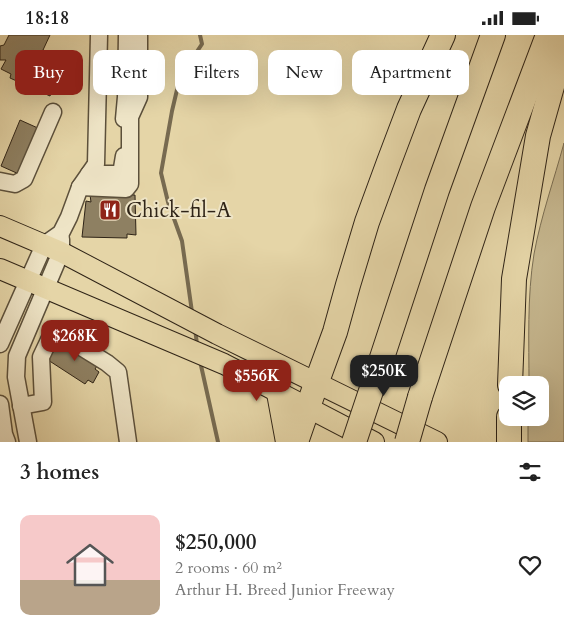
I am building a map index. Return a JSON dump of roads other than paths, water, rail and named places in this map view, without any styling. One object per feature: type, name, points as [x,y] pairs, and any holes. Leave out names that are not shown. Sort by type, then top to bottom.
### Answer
[{"type":"highway","points":[[296,442],[335,333],[364,231],[409,109],[443,35]]},
{"type":"highway","points":[[354,442],[437,190],[493,35]]},
{"type":"highway","points":[[406,442],[483,207],[548,35]]},
{"type":"highway","points":[[510,376],[514,279],[538,137],[564,44]]},
{"type":"highway","points":[[279,393],[288,442]]},
{"type":"highway","points":[[509,426],[509,442]]},
{"type":"main road","points":[[0,226],[55,244],[156,302],[217,334],[437,442]]},
{"type":"main road","points":[[0,269],[224,364],[307,409],[374,442]]},
{"type":"lane","points":[[28,442],[16,377],[17,356],[37,285],[85,181],[96,164],[99,35]]},
{"type":"lane","points":[[85,181],[121,174],[124,155],[127,35]]},
{"type":"lane","points":[[85,181],[126,189],[130,184],[130,117],[139,97],[139,35]]},
{"type":"lane","points":[[0,181],[15,185],[24,179],[52,112]]},
{"type":"lane","points":[[0,344],[37,285]]},
{"type":"lane","points":[[21,406],[43,402],[41,357],[50,338],[60,334],[118,372],[128,442]]},
{"type":"lane","points":[[0,404],[4,434],[7,442]]},
{"type":"waterway","points":[[192,312],[182,241],[168,202],[161,173],[180,77],[202,44],[200,35]]},
{"type":"waterway","points":[[195,329],[197,344]]},
{"type":"waterway","points":[[200,361],[218,442]]},
{"type":"place","name":"Chick-fil-A","points":[[110,210]]}]
